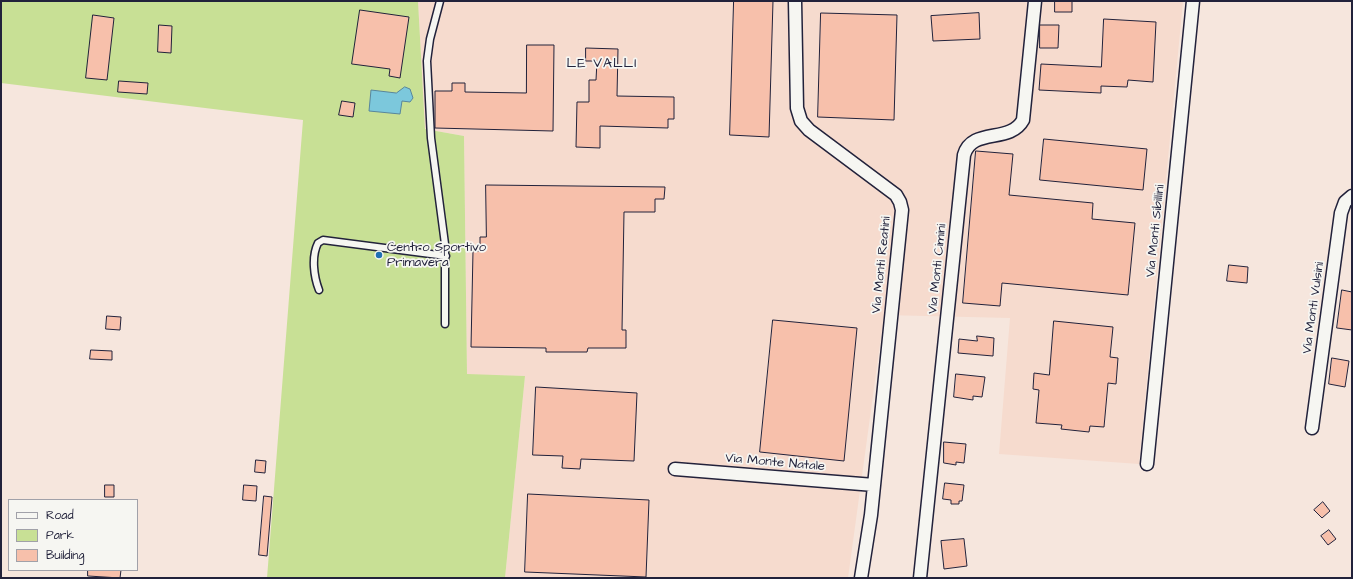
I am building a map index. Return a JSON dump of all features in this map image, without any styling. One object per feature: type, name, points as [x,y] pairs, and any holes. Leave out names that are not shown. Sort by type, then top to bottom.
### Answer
[{"type":"street","name":"Via Monti Reatini","points":[[795,1],[797,108],[801,120],[809,130],[896,195],[901,206],[869,531],[860,578]]},
{"type":"street","name":"Via Monti Cimini","points":[[920,578],[964,155],[968,145],[974,140],[1011,132],[1019,127],[1023,120],[1035,1]]},
{"type":"street","name":"Via Monti Sibillini","points":[[1146,464],[1193,1]]},
{"type":"street","name":"Via Monti Vulsini","points":[[1312,428],[1341,213],[1345,202],[1352,196]]},
{"type":"street","name":"Via Monte Natale","points":[[675,469],[874,485]]},
{"type":"lane","points":[[440,1],[430,39],[427,61],[431,138],[446,256],[445,324]]},
{"type":"lane","points":[[319,290],[315,280],[315,263],[316,246],[319,241],[323,240],[446,256]]},
{"type":"shaded area","points":[[418,1],[1183,1],[1139,464],[999,454],[1010,318],[884,315],[848,578],[505,578],[525,376],[467,375],[464,136],[425,129]]},
{"type":"green space","name":"Centro Sportivo Primavera","points":[[1,1],[418,1],[425,129],[464,136],[467,374],[525,376],[505,578],[267,578],[303,120],[1,83]]},
{"type":"water","points":[[405,87],[410,89],[413,98],[410,102],[402,101],[400,114],[369,111],[371,90],[396,93]]},
{"type":"building","points":[[734,1],[773,1],[769,137],[730,135]]},
{"type":"building","points":[[1055,1],[1072,1],[1072,12],[1055,12]]},
{"type":"building","points":[[360,10],[409,17],[400,78],[389,76],[390,69],[352,64]]},
{"type":"building","points":[[821,13],[897,15],[894,120],[818,117]]},
{"type":"building","points":[[979,13],[980,39],[933,41],[931,16]]},
{"type":"building","points":[[93,15],[114,18],[107,80],[86,78]]},
{"type":"building","points":[[1104,19],[1156,22],[1153,82],[1128,80],[1127,87],[1101,86],[1101,93],[1039,90],[1041,64],[1101,67]]},
{"type":"building","points":[[159,25],[172,26],[171,53],[158,52]]},
{"type":"building","points":[[1040,25],[1059,25],[1058,48],[1040,48]]},
{"type":"building","points":[[527,45],[554,45],[553,131],[435,128],[435,91],[452,91],[452,83],[465,83],[465,92],[526,93]]},
{"type":"building","points":[[586,48],[618,49],[617,96],[674,97],[674,119],[668,119],[668,128],[600,126],[600,148],[576,147],[577,102],[589,102],[589,80],[596,80],[597,61],[586,61]]},
{"type":"building","points":[[119,81],[148,83],[147,94],[118,92]]},
{"type":"building","points":[[342,101],[355,103],[353,117],[339,115]]},
{"type":"building","points":[[1044,139],[1147,149],[1143,190],[1040,180]]},
{"type":"building","points":[[976,151],[1013,154],[1009,195],[1093,203],[1092,219],[1135,223],[1128,295],[1002,283],[1000,306],[963,303]]},
{"type":"building","points":[[486,185],[665,187],[664,199],[655,199],[655,212],[624,212],[622,330],[626,330],[626,348],[588,348],[587,352],[546,352],[546,348],[471,347],[473,251],[480,251],[480,237],[486,237]]},
{"type":"building","points":[[1229,265],[1248,267],[1247,283],[1227,281]]},
{"type":"building","points":[[1342,290],[1352,292],[1352,330],[1337,328]]},
{"type":"building","points":[[107,316],[121,317],[120,330],[106,329]]},
{"type":"building","points":[[773,320],[857,328],[844,461],[760,452]]},
{"type":"building","points":[[1054,321],[1113,327],[1110,357],[1118,358],[1116,384],[1108,383],[1104,427],[1090,426],[1089,432],[1061,429],[1062,425],[1036,423],[1039,390],[1033,389],[1034,373],[1049,375]]},
{"type":"building","points":[[977,336],[994,338],[993,356],[958,353],[959,339],[977,341]]},
{"type":"building","points":[[91,350],[112,351],[112,360],[90,359]]},
{"type":"building","points":[[1332,358],[1349,361],[1345,387],[1329,384]]},
{"type":"building","points":[[956,374],[985,377],[982,397],[973,396],[973,400],[954,397]]},
{"type":"building","points":[[536,387],[637,393],[634,461],[581,459],[580,469],[562,468],[563,456],[533,455]]},
{"type":"building","points":[[944,442],[966,444],[964,463],[956,462],[956,465],[944,463]]},
{"type":"building","points":[[256,460],[266,461],[265,473],[255,472]]},
{"type":"building","points":[[945,483],[964,485],[962,501],[959,501],[959,504],[951,504],[951,500],[943,499]]},
{"type":"building","points":[[105,485],[114,485],[114,497],[105,497]]},
{"type":"building","points":[[244,485],[257,486],[256,501],[243,500]]},
{"type":"building","points":[[528,494],[649,500],[646,577],[525,572]]},
{"type":"building","points":[[264,496],[272,497],[267,556],[259,555]]},
{"type":"building","points":[[1323,502],[1330,511],[1322,518],[1314,510]]},
{"type":"building","points":[[1329,530],[1336,539],[1328,545],[1321,536]]},
{"type":"building","points":[[964,539],[967,566],[944,569],[941,541]]},
{"type":"building","points":[[88,571],[121,571],[120,578],[88,576]]},
{"type":"place","name":"Centro Sportivo Primavera","points":[[379,255]]},
{"type":"district","name":"LE VALLI","points":[[602,64]]}]
